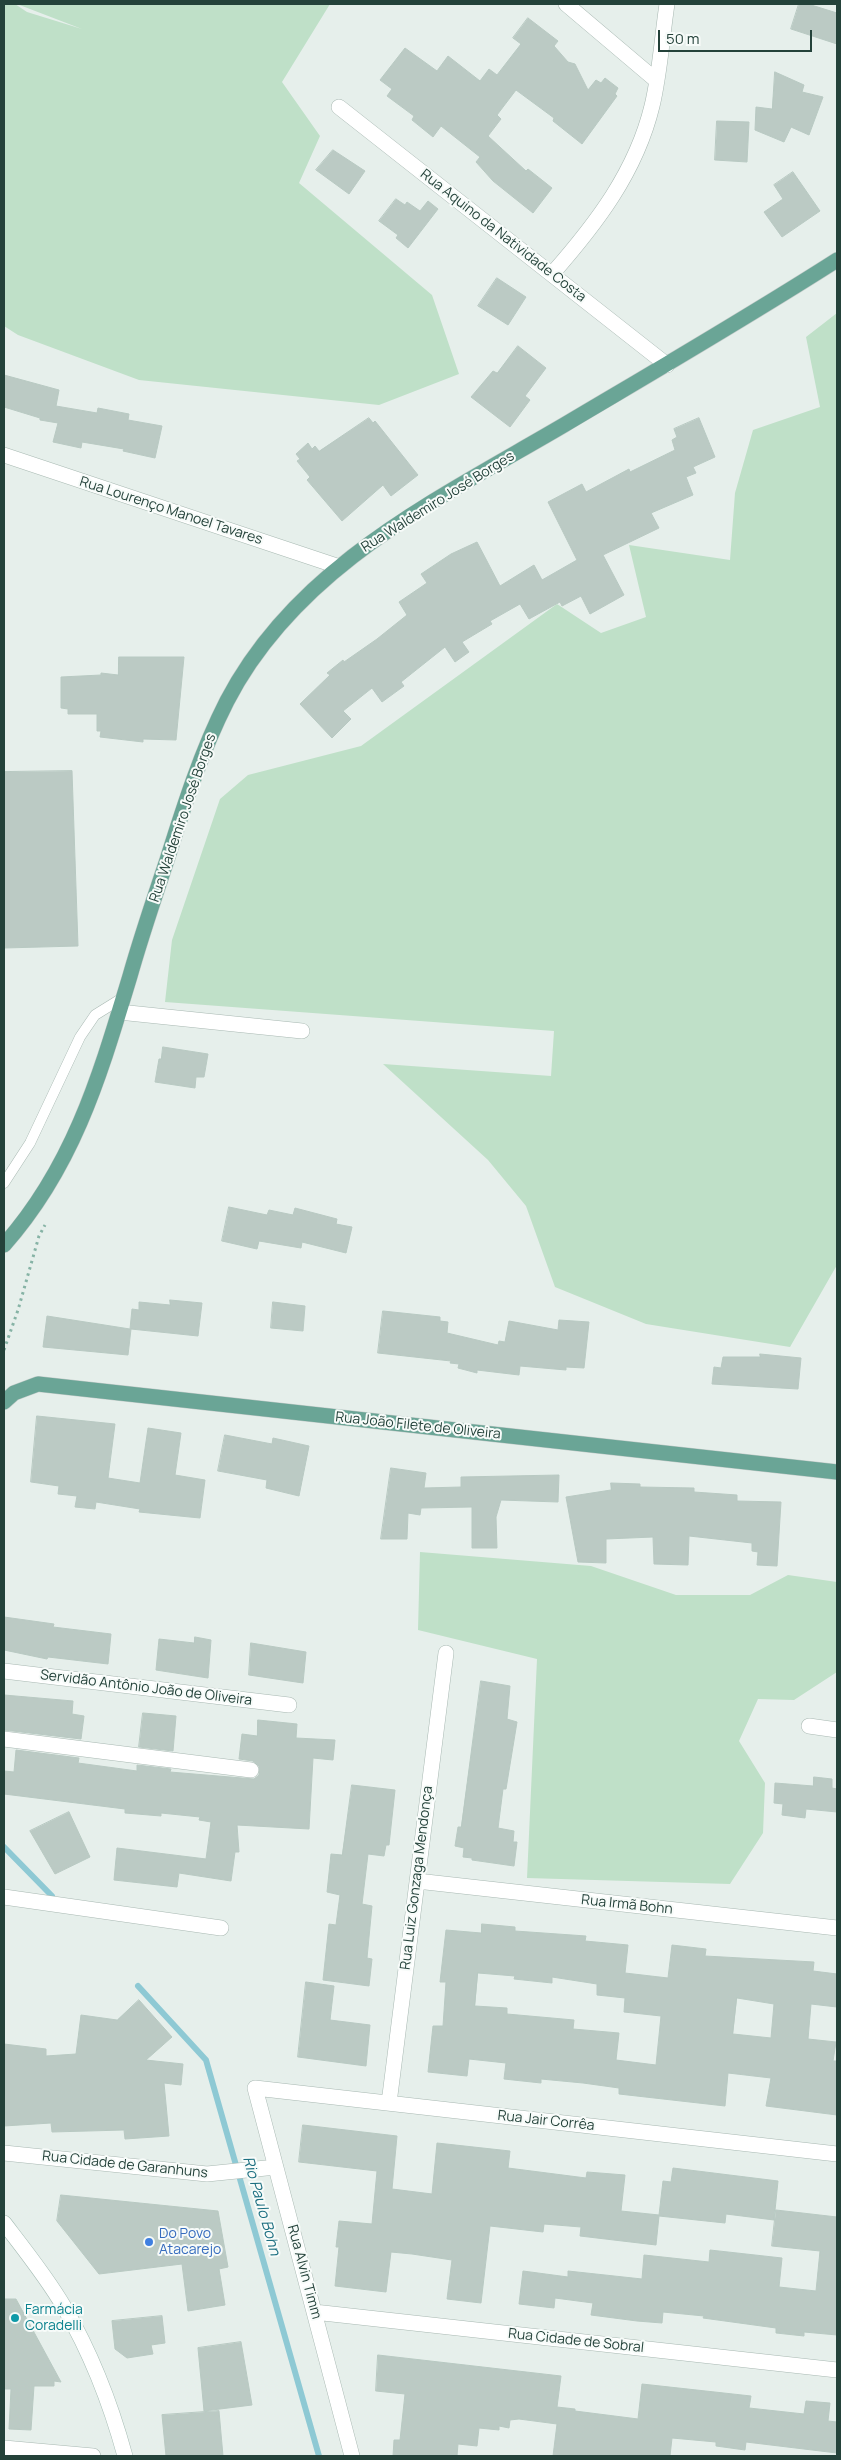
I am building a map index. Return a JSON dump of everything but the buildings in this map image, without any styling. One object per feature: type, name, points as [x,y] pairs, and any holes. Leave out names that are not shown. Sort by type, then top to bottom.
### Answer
[{"type":"main road","name":"Rua Waldemiro José Borges","points":[[4,1245],[34,1208],[66,1155],[98,1077],[181,814],[210,736],[234,689],[271,636],[337,566],[410,516],[667,365],[837,260]]},
{"type":"main road","name":"Rua João Filete de Oliveira","points":[[4,1402],[14,1392],[38,1384],[837,1472]]},
{"type":"street","points":[[566,4],[657,81]]},
{"type":"street","points":[[552,274],[592,228],[629,166],[643,136],[657,81],[667,4]]},
{"type":"street","name":"Rua Aquino da Natividade Costa","points":[[339,106],[667,365]]},
{"type":"street","name":"Rua Lourenço Manoel Tavares","points":[[4,455],[337,566]]},
{"type":"street","points":[[119,1012],[302,1031]]},
{"type":"street","name":"Rua Luiz Gonzaga Mendonça","points":[[388,2103],[446,1653]]},
{"type":"street","name":"Servidão Antônio João de Oliveira","points":[[4,1671],[289,1705]]},
{"type":"street","points":[[810,1726],[837,1730]]},
{"type":"street","points":[[4,1739],[251,1770]]},
{"type":"street","name":"Rua Irmã Bohn","points":[[417,1881],[837,1928]]},
{"type":"street","points":[[4,1897],[221,1928]]},
{"type":"street","name":"Rua Jair Corrêa","points":[[255,2088],[837,2154]]},
{"type":"street","name":"Rua Alvin Timm","points":[[255,2088],[352,2456]]},
{"type":"street","name":"Rua Cidade de Garanhuns","points":[[4,2153],[207,2174],[276,2167]]},
{"type":"street","points":[[5,2227],[64,2307],[103,2389],[115,2419],[125,2456]]},
{"type":"street","name":"Rua Cidade de Sobral","points":[[314,2312],[837,2370]]},
{"type":"street","points":[[4,2448],[92,2456]]},
{"type":"lane","points":[[4,1183],[30,1143],[80,1037],[95,1015],[124,997]]},
{"type":"path","points":[[4,1350],[18,1310],[39,1236],[48,1219]]},
{"type":"green space","points":[[4,4],[15,4],[27,12],[82,29],[17,4],[330,4],[282,82],[320,136],[299,183],[432,295],[459,374],[379,405],[139,380],[18,335],[4,326]]},
{"type":"green space","points":[[837,313],[837,1265],[790,1347],[646,1324],[555,1287],[526,1206],[488,1160],[383,1064],[551,1076],[554,1031],[165,1002],[172,940],[220,799],[248,775],[361,746],[557,604],[601,633],[646,617],[629,545],[730,560],[735,493],[753,430],[820,407],[806,337]]},
{"type":"green space","points":[[420,1552],[591,1566],[676,1595],[750,1595],[788,1575],[837,1582],[837,1672],[794,1700],[758,1699],[739,1741],[765,1783],[763,1833],[730,1884],[527,1878],[537,1659],[418,1630]]},
{"type":"waterway","name":"Rio Paulo Bohn","points":[[4,1847],[52,1896]]},
{"type":"waterway","name":"Rio Paulo Bohn","points":[[138,1986],[206,2060],[319,2456]]},
{"type":"place","name":"Do Povo Atacarejo","points":[[149,2242]]},
{"type":"place","name":"Farmácia Coradelli","points":[[15,2318]]}]
